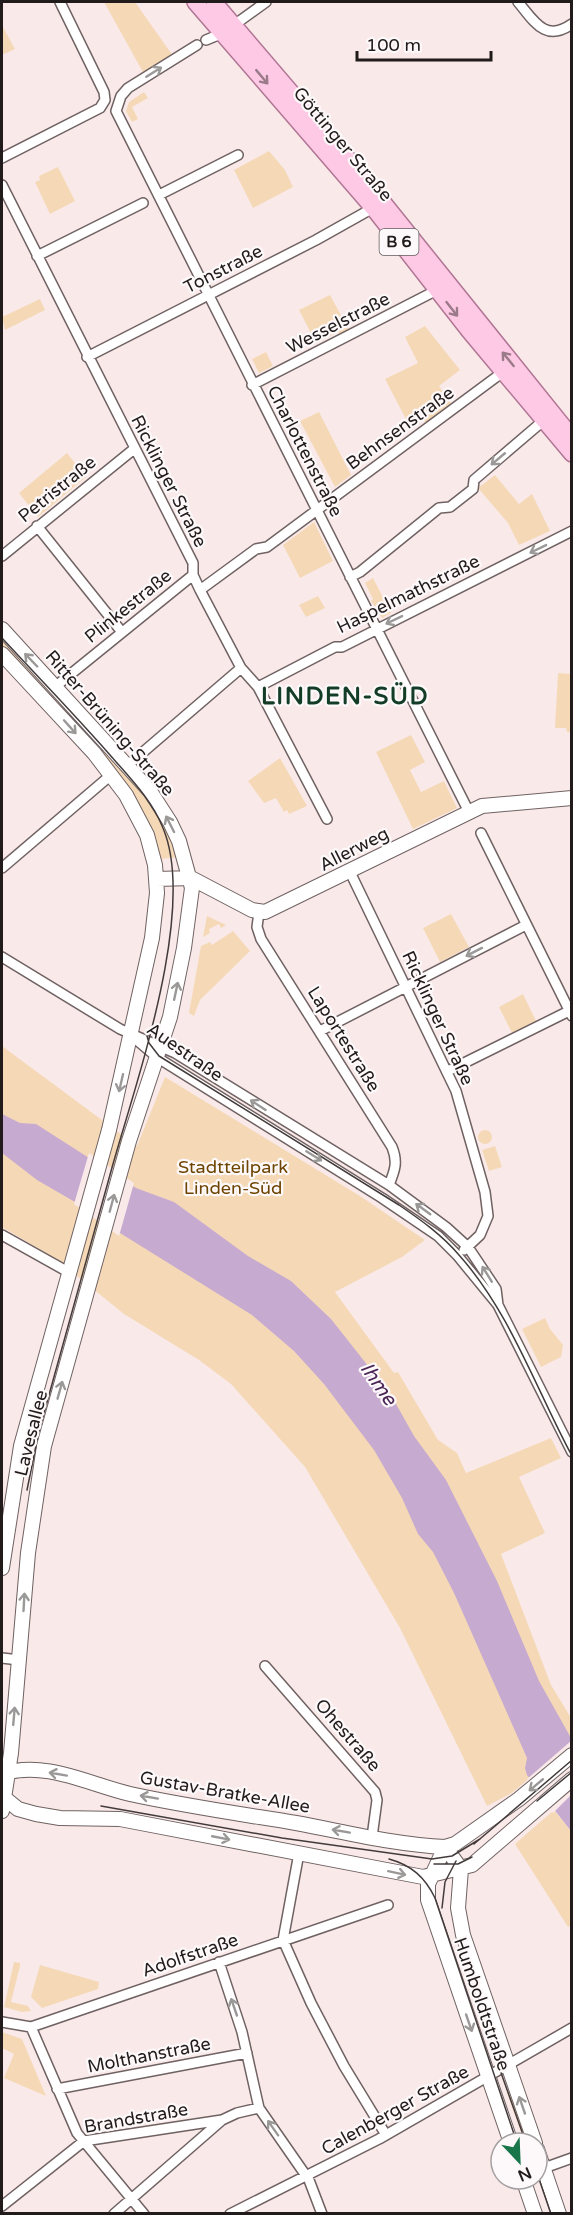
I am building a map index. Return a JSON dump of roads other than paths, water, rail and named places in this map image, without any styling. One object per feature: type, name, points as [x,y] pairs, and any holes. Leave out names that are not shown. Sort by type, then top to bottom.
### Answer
[{"type":"main road","name":"Göttinger Straße","points":[[195,2],[229,29],[350,161],[572,437]]},
{"type":"main road","name":"Göttinger Straße","points":[[214,2],[229,29],[543,422],[572,454]]},
{"type":"street","points":[[2,158],[99,108],[105,100],[104,92],[60,2]]},
{"type":"street","points":[[206,39],[229,29],[266,2]]},
{"type":"street","points":[[518,2],[540,27],[551,33],[562,31],[572,24]]},
{"type":"street","name":"Charlottenstraße","points":[[197,45],[128,88],[118,104],[119,118],[469,812]]},
{"type":"street","points":[[159,195],[238,155]]},
{"type":"street","name":"Ricklinger Straße","points":[[2,185],[193,563],[193,575],[200,590],[241,668],[258,687],[327,819]]},
{"type":"street","points":[[37,256],[143,203]]},
{"type":"street","name":"Tonstraße","points":[[87,357],[316,240],[373,207]]},
{"type":"street","name":"Wesselstraße","points":[[252,385],[437,290]]},
{"type":"street","name":"Behnsenstraße","points":[[200,590],[256,549],[267,547],[503,372]]},
{"type":"street","points":[[350,578],[439,508],[450,507],[473,489],[474,480],[543,422]]},
{"type":"street","name":"Petristraße","points":[[2,556],[134,448]]},
{"type":"street","points":[[37,526],[122,631]]},
{"type":"street","name":"Haspelmathstraße","points":[[258,687],[572,531]]},
{"type":"street","name":"Plinkestraße","points":[[56,686],[193,575]]},
{"type":"street","name":"Ritter-Brüning-Straße","points":[[2,628],[128,765],[170,822],[191,878],[191,902],[184,948],[160,1053]]},
{"type":"street","name":"Ritter-Brüning-Straße","points":[[2,654],[69,725],[111,775],[142,822],[152,852],[157,879],[152,938],[132,1036]]},
{"type":"street","points":[[128,765],[241,668]]},
{"type":"street","points":[[2,868],[111,775]]},
{"type":"street","name":"Allerweg","points":[[259,912],[271,910],[469,812],[496,803],[572,798]]},
{"type":"street","points":[[448,1071],[570,1014],[481,833]]},
{"type":"street","name":"Ricklinger Straße","points":[[350,872],[448,1071],[485,1192],[488,1210],[484,1230],[457,1255]]},
{"type":"street","points":[[157,879],[191,878],[259,912]]},
{"type":"street","name":"Laportestraße","points":[[259,912],[257,927],[261,939],[392,1147],[397,1158],[396,1168],[389,1185]]},
{"type":"street","points":[[320,1031],[526,925]]},
{"type":"street","name":"Auestraße","points":[[2,957],[160,1053],[382,1198],[438,1236],[457,1255]]},
{"type":"street","name":"Lavesallee","points":[[2,1568],[21,1446],[109,1130],[132,1036]]},
{"type":"street","name":"Auestraße","points":[[160,1053],[176,1053],[389,1185],[446,1227],[468,1247]]},
{"type":"street","name":"Lavesallee","points":[[2,1802],[19,1660],[26,1562],[44,1446],[129,1141],[160,1053]]},
{"type":"street","points":[[2,1234],[70,1273]]},
{"type":"street","points":[[468,1247],[496,1289],[498,1305]]},
{"type":"street","points":[[457,1255],[498,1305],[572,1452]]},
{"type":"street","points":[[2,1658],[19,1660]]},
{"type":"street","name":"Ohestraße","points":[[265,1666],[375,1792],[378,1800],[372,1837]]},
{"type":"street","points":[[431,1876],[445,1847],[455,1844],[499,1813],[572,1755]]},
{"type":"street","name":"Gustav-Bratke-Allee","points":[[5,1773],[23,1769],[70,1776],[130,1793],[372,1837],[445,1847]]},
{"type":"street","points":[[2,1802],[36,1814],[60,1818],[120,1819],[416,1877],[461,1869],[478,1861],[572,1779]]},
{"type":"street","points":[[445,1847],[461,1869]]},
{"type":"street","points":[[299,1853],[283,1940],[306,1993],[344,2066],[386,2135]]},
{"type":"street","name":"Humboldtstraße","points":[[461,1869],[458,1898],[460,1922],[531,2131]]},
{"type":"street","name":"Humboldtstraße","points":[[431,1876],[427,1893],[428,1900],[506,2131]]},
{"type":"street","name":"Adolfstraße","points":[[2,2022],[23,2027],[31,2026],[388,1905]]},
{"type":"street","points":[[219,1962],[247,2053],[259,2108],[306,2176],[322,2214]]},
{"type":"street","points":[[31,2026],[77,2133],[144,2214]]},
{"type":"street","name":"Calenberger Straße","points":[[230,2214],[386,2135],[572,2028]]},
{"type":"street","name":"Molthanstraße","points":[[57,2089],[247,2053]]},
{"type":"street","name":"Brandstraße","points":[[2,2206],[84,2141],[222,2120],[237,2113],[259,2108]]},
{"type":"street","points":[[114,2214],[222,2120]]},
{"type":"street","points":[[549,2166],[572,2158]]},
{"type":"street","points":[[549,2183],[559,2214]]},
{"type":"street","points":[[527,2191],[535,2214]]},
{"type":"water","name":"Ihme","points":[[2,1114],[20,1123],[36,1124],[136,1188],[174,1202],[248,1256],[291,1281],[331,1319],[391,1395],[414,1436],[446,1480],[497,1581],[539,1681],[571,1738],[571,1831],[527,1775],[525,1768],[527,1758],[454,1593],[433,1552],[418,1534],[402,1498],[374,1450],[324,1384],[294,1351],[252,1315],[120,1233],[94,1213],[37,1180],[2,1153]]},
{"type":"tram line","points":[[2,638],[97,740],[146,798],[163,828],[172,862],[173,903],[160,994],[39,1431],[27,1490]]},
{"type":"tram line","points":[[147,1036],[149,1043],[159,1056],[399,1205],[446,1241],[477,1277],[508,1326],[572,1456]]},
{"type":"tram line","points":[[474,1844],[572,1760]]},
{"type":"tram line","points":[[537,1801],[572,1772]]},
{"type":"tram line","points":[[101,1806],[282,1838],[432,1859],[452,1856],[480,1839]]},
{"type":"tram line","points":[[434,1864],[458,1864],[472,1857]]},
{"type":"tram line","points":[[389,1859],[416,1873],[427,1884],[435,1898],[513,2131]]},
{"type":"tram line","points":[[442,1908],[445,1882],[456,1861]]},
{"type":"tram line","points":[[495,2056],[522,2131]]},
{"type":"tram line","points":[[543,2191],[551,2214]]},
{"type":"district","name":"LINDEN-SÜD","points":[[345,696]]},
{"type":"park label","name":"Stadtteilpark Linden-Süd","points":[[233,1177]]}]
